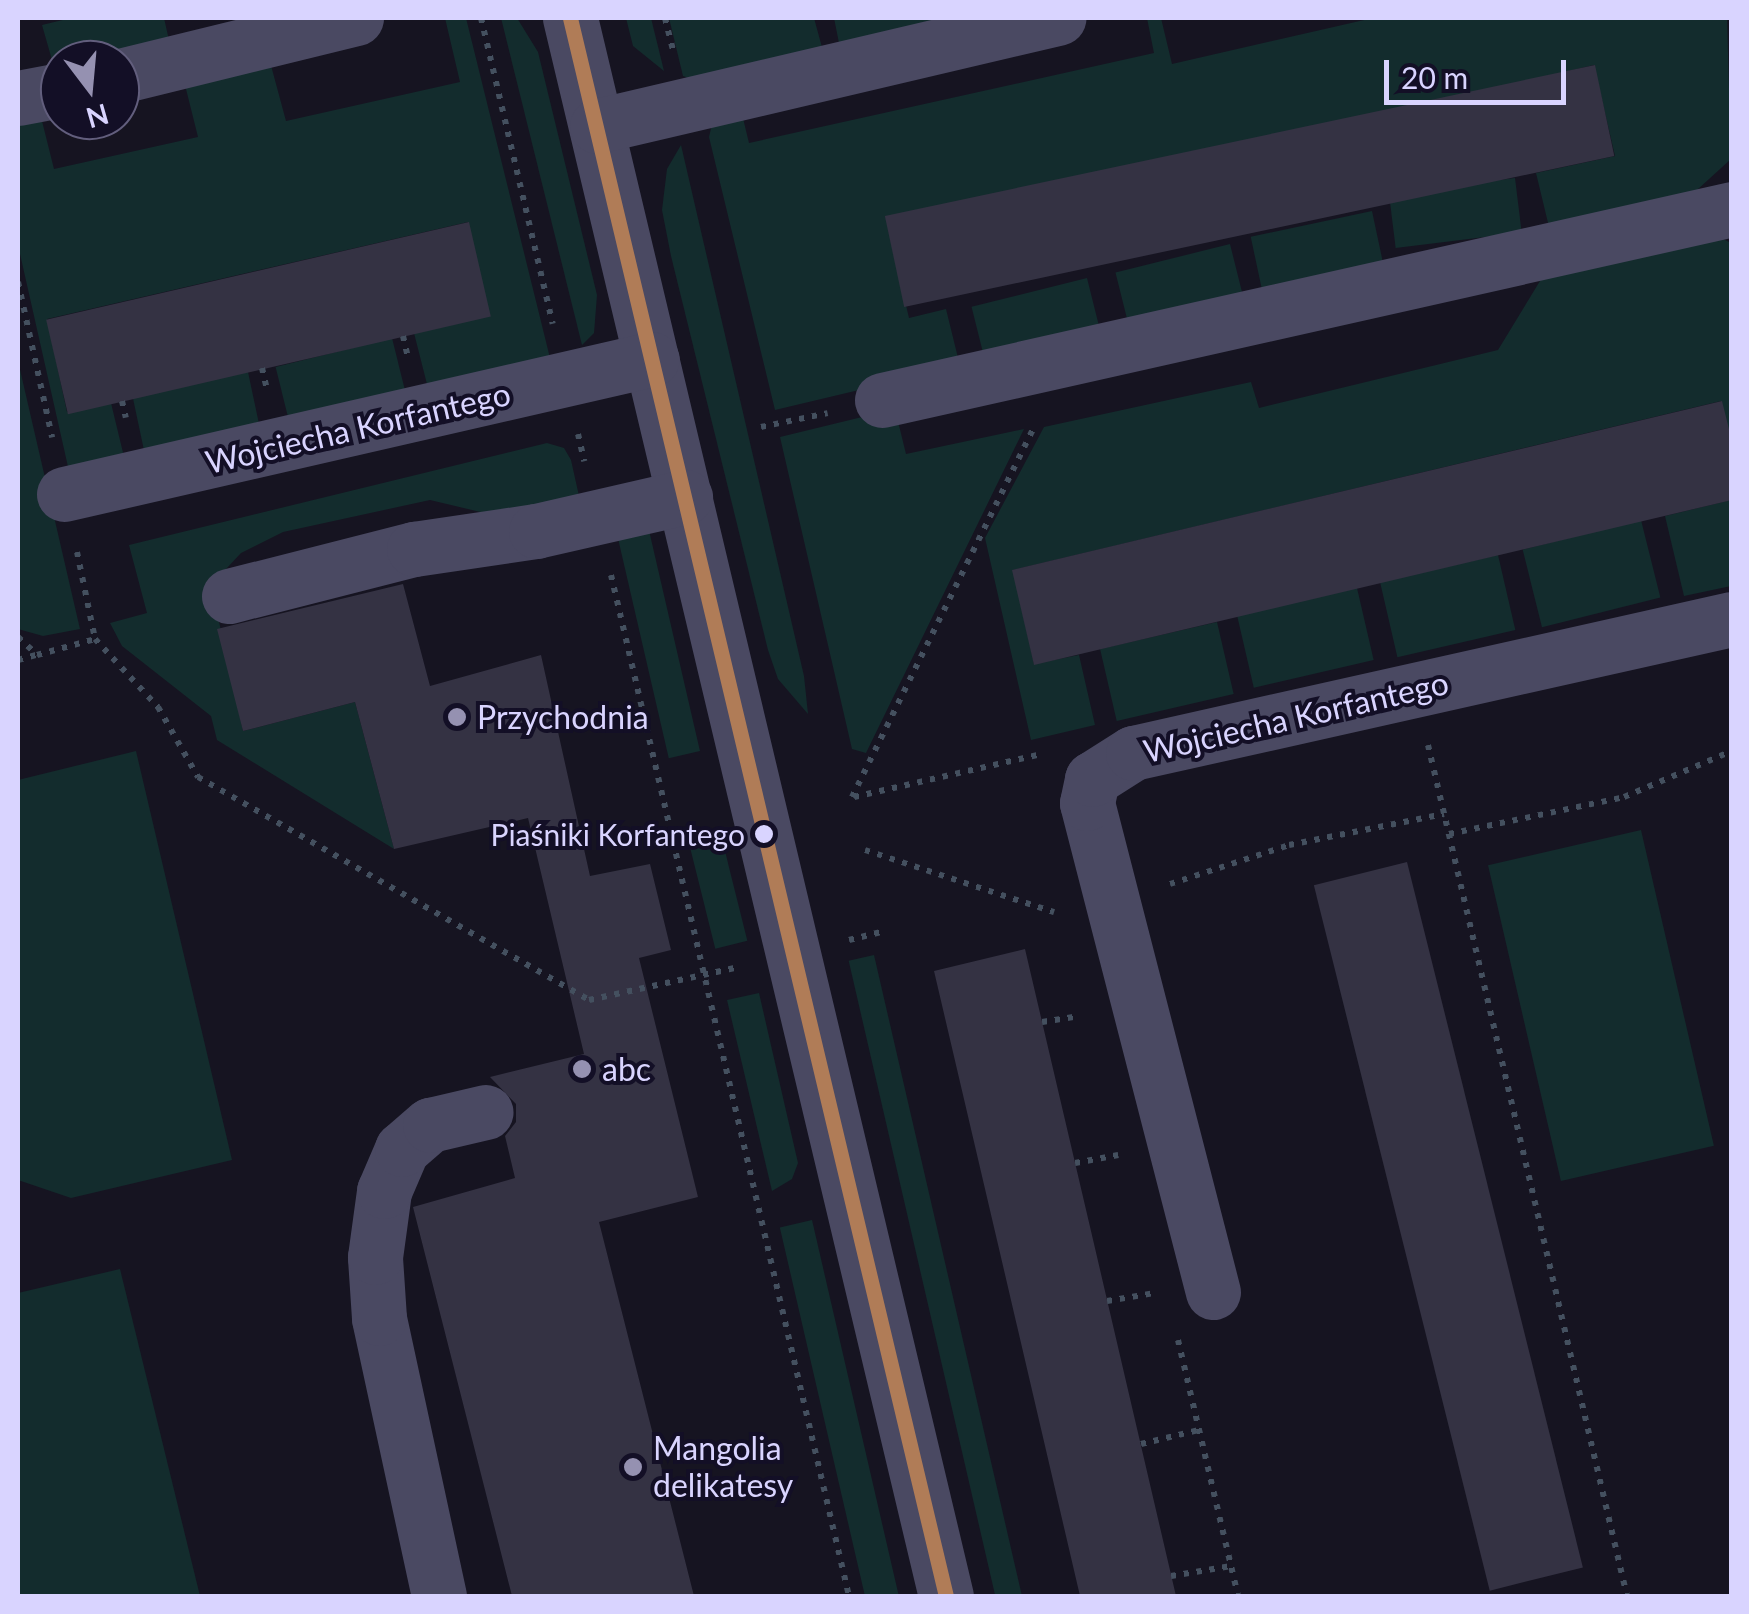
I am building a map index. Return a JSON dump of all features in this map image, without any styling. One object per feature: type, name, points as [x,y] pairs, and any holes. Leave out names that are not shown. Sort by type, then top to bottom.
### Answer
[{"type":"street","points":[[140,71],[356,18]]},
{"type":"street","points":[[570,18],[946,1596]]},
{"type":"street","points":[[597,126],[1060,18]]},
{"type":"street","points":[[859,406],[1732,209]]},
{"type":"street","name":"Wojciecha Korfantego","points":[[64,494],[652,360]]},
{"type":"street","points":[[230,596],[414,549],[597,518],[685,497]]},
{"type":"street","name":"Wojciecha Korfantego","points":[[1185,1303],[1089,907],[1087,802],[1092,779],[1106,764],[1132,752],[1732,619]]},
{"type":"street","points":[[438,1596],[379,1318],[375,1257],[384,1191],[402,1149],[430,1125],[486,1112]]},
{"type":"path","points":[[481,18],[849,1596]]},
{"type":"path","points":[[18,282],[95,640],[158,707],[198,777],[589,1000],[750,964]]},
{"type":"path","points":[[1019,759],[852,797],[1068,358]]},
{"type":"path","points":[[761,428],[859,406]]},
{"type":"path","points":[[18,637],[37,655]]},
{"type":"path","points":[[18,660],[95,640]]},
{"type":"path","points":[[1415,691],[1627,1596]]},
{"type":"path","points":[[1448,834],[1624,798],[1732,751]]},
{"type":"path","points":[[865,850],[1089,907],[1289,845],[1444,814]]},
{"type":"path","points":[[844,941],[882,932]]},
{"type":"path","points":[[1042,1022],[1101,1012]]},
{"type":"path","points":[[1075,1163],[1134,1152]]},
{"type":"path","points":[[1107,1302],[1185,1303],[1199,1430],[1238,1596]]},
{"type":"path","points":[[1141,1444],[1199,1430]]},
{"type":"path","points":[[1171,1576],[1231,1566]]},
{"type":"green space","points":[[71,18],[164,18],[169,40],[140,45],[140,40],[46,40],[42,25]]},
{"type":"green space","points":[[445,18],[466,18],[552,366],[430,396],[414,333],[468,222],[47,319],[67,412],[111,403],[126,465],[71,480],[18,245],[18,114],[39,109],[40,140],[47,140],[54,169],[198,137],[183,77],[269,58],[286,121],[460,82]]},
{"type":"green space","points":[[501,18],[517,18],[538,52],[597,295],[594,333],[582,345]]},
{"type":"green space","points":[[626,18],[651,18],[664,71],[633,46]]},
{"type":"green space","points":[[669,18],[814,18],[823,51],[691,79],[683,76]]},
{"type":"green space","points":[[834,18],[962,18],[840,48]]},
{"type":"green space","points":[[1147,18],[1161,18],[1172,64],[1373,18],[1727,18],[1731,159],[1697,190],[1549,227],[1536,173],[1615,156],[1594,65],[888,229],[909,318],[946,309],[960,366],[775,410],[709,137],[713,120],[741,110],[749,143],[1154,53]]},
{"type":"green space","points":[[681,145],[804,676],[808,714],[778,679],[768,650],[671,256],[662,210],[667,169]]},
{"type":"green space","points":[[1515,178],[1522,233],[1396,248],[1389,193]]},
{"type":"green space","points":[[1372,211],[1383,263],[1262,289],[1251,237]]},
{"type":"green space","points":[[1723,239],[1731,243],[1731,441],[1721,401],[1013,570],[1034,664],[1079,655],[1095,725],[1031,740],[985,538],[1044,427],[1251,382],[1259,408],[1498,350],[1543,276]]},
{"type":"green space","points":[[1230,244],[1244,298],[1129,327],[1116,273]]},
{"type":"green space","points":[[1087,278],[1100,331],[985,360],[972,307]]},
{"type":"green space","points":[[392,338],[407,399],[291,428],[276,367]]},
{"type":"green space","points":[[18,361],[80,629],[43,636],[18,629]]},
{"type":"green space","points":[[248,372],[261,433],[145,457],[133,397]]},
{"type":"green space","points":[[895,409],[906,454],[1024,429],[866,753],[852,749],[780,437]]},
{"type":"green space","points":[[547,443],[564,448],[571,460],[585,523],[493,515],[430,500],[283,532],[241,553],[211,585],[243,731],[355,702],[394,849],[217,740],[211,716],[122,646],[110,623],[147,613],[129,545]]},
{"type":"green space","points":[[1731,500],[1731,586],[1684,596],[1665,516]]},
{"type":"green space","points":[[1641,520],[1660,598],[1542,627],[1523,550]]},
{"type":"green space","points":[[648,526],[700,751],[669,758],[617,533]]},
{"type":"green space","points":[[1498,555],[1515,630],[1397,657],[1380,582]]},
{"type":"green space","points":[[1357,588],[1374,660],[1254,688],[1237,616]]},
{"type":"green space","points":[[1217,622],[1234,694],[1117,721],[1100,649]]},
{"type":"green space","points":[[136,751],[232,1160],[71,1198],[18,1180],[18,780]]},
{"type":"green space","points":[[1641,830],[1714,1146],[1561,1181],[1488,865]]},
{"type":"green space","points":[[720,831],[747,941],[715,949],[688,839]]},
{"type":"green space","points":[[874,955],[1022,1596],[995,1596],[849,961]]},
{"type":"green space","points":[[759,993],[798,1163],[792,1179],[772,1191],[727,1000]]},
{"type":"green space","points":[[812,1220],[899,1596],[865,1596],[780,1227]]},
{"type":"green space","points":[[120,1269],[200,1596],[18,1596],[18,1293]]},
{"type":"building","points":[[1595,65],[1614,156],[904,307],[885,216]]},
{"type":"building","points":[[469,222],[491,317],[68,414],[46,320]]},
{"type":"building","points":[[1722,401],[1732,441],[1732,500],[1034,665],[1012,570]]},
{"type":"building","points":[[403,584],[430,686],[541,655],[590,876],[650,864],[671,950],[639,958],[698,1197],[599,1222],[694,1596],[512,1596],[413,1207],[515,1178],[505,1136],[516,1122],[516,1104],[490,1077],[584,1054],[528,818],[394,849],[355,702],[243,731],[217,629]]},
{"type":"building","points":[[1407,862],[1583,1567],[1490,1591],[1314,885]]},
{"type":"building","points":[[1025,949],[1176,1596],[1080,1596],[934,971]]},
{"type":"transit line","points":[[570,18],[946,1596]]},
{"type":"place","name":"Przychodnia","points":[[457,717]]},
{"type":"place","name":"Piaśniki Korfantego","points":[[764,834]]},
{"type":"place","name":"abc","points":[[582,1069]]},
{"type":"place","name":"Mangolia delikatesy","points":[[633,1467]]}]
